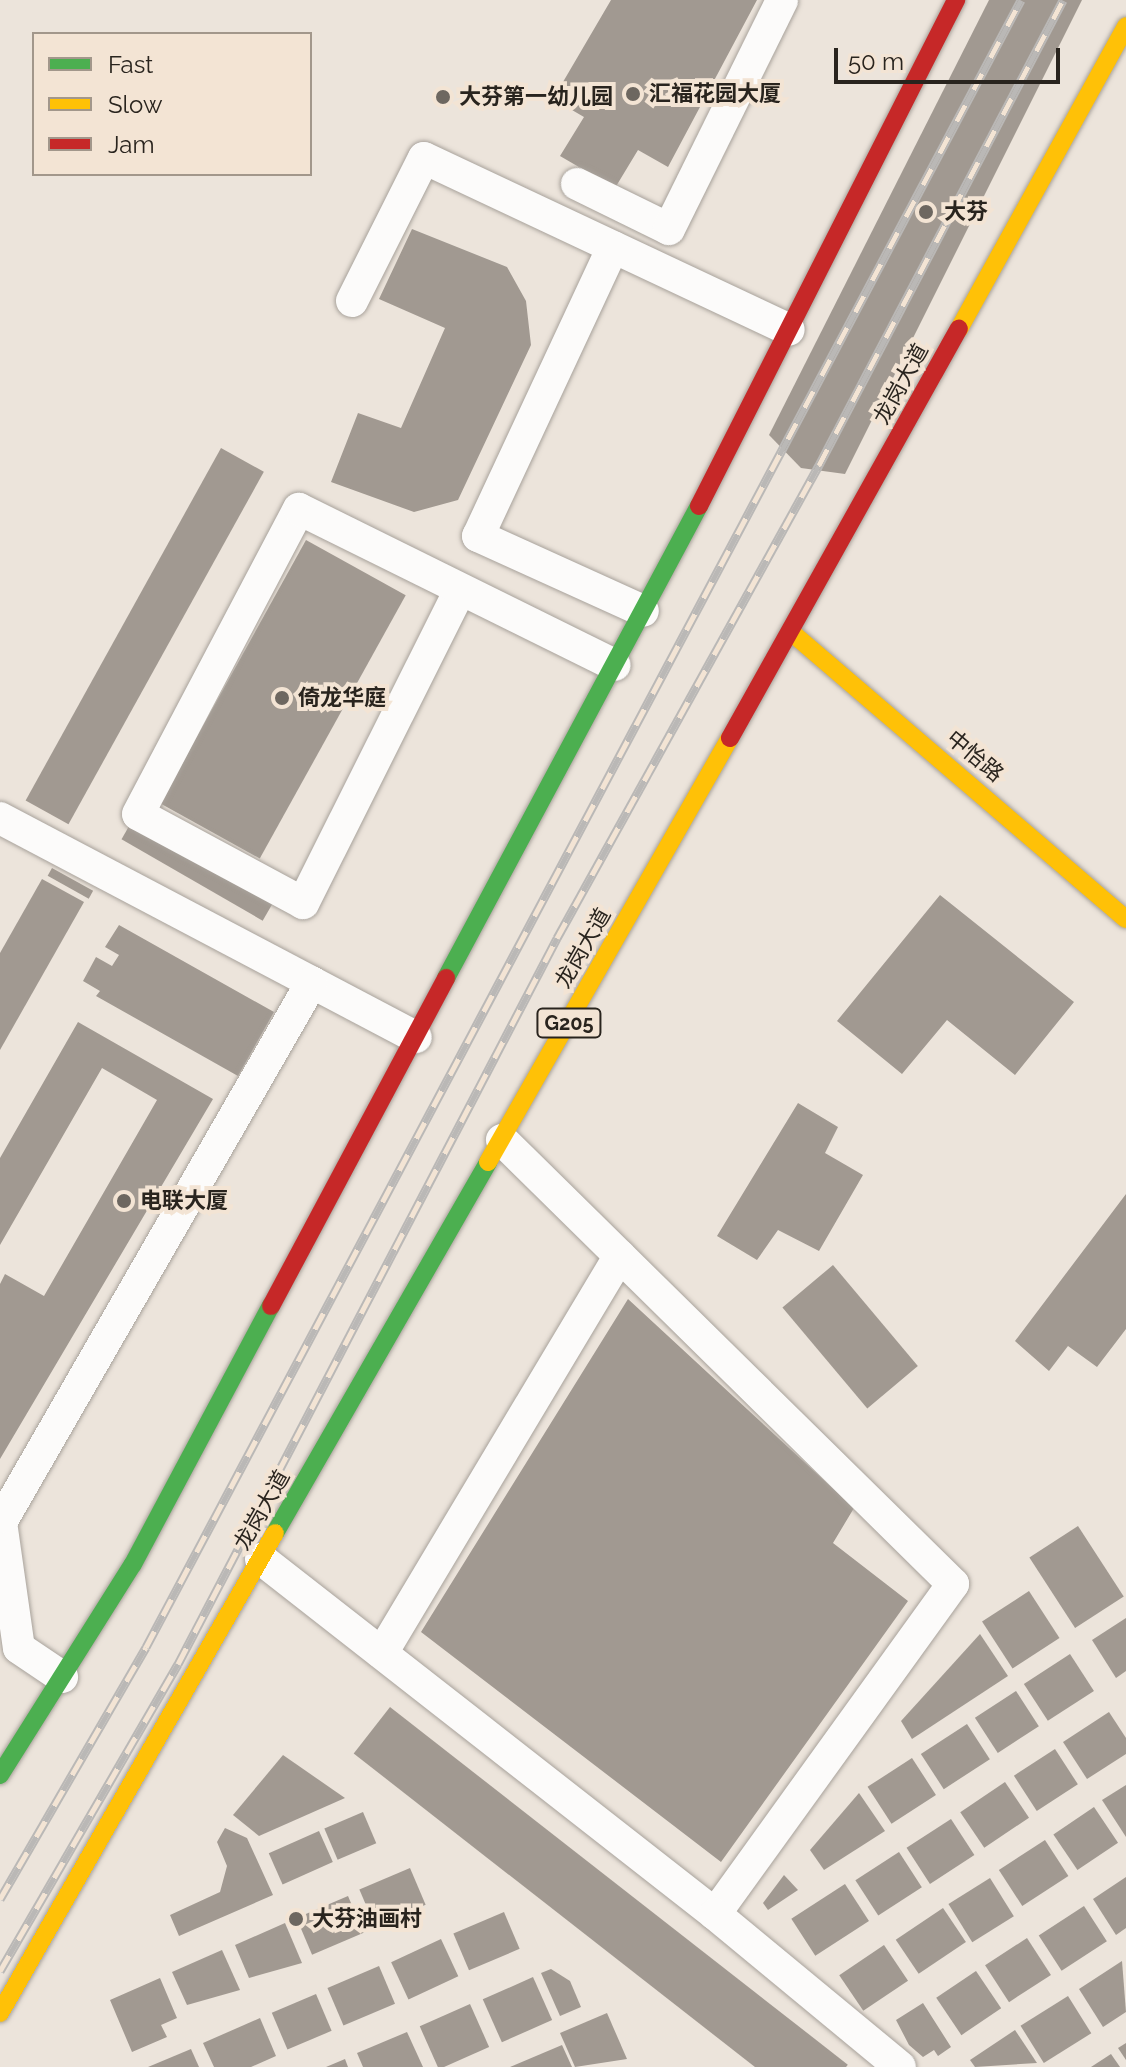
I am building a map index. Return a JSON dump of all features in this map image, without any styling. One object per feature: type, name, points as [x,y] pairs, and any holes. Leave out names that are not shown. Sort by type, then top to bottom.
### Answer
[{"type":"main road","points":[[0,1775],[133,1564],[643,611],[956,0]]},
{"type":"main road","name":"龙岗大道","points":[[0,2013],[791,632],[1126,26]]},
{"type":"main road","name":"中怡路","points":[[791,632],[1126,919]]},
{"type":"street","points":[[577,184],[669,229],[782,0]]},
{"type":"street","points":[[352,301],[424,158],[789,330]]},
{"type":"street","points":[[613,247],[478,536],[643,611]]},
{"type":"street","points":[[459,592],[303,903],[138,814],[299,509],[459,592],[614,665]]},
{"type":"street","points":[[0,818],[416,1037]]},
{"type":"street","points":[[62,1677],[19,1648],[2,1516],[312,982]]},
{"type":"street","points":[[502,1140],[953,1584],[715,1914]]},
{"type":"street","points":[[382,1653],[620,1256]]},
{"type":"street","points":[[261,1559],[715,1914],[900,2067]]},
{"type":"building","name":"汇福花园大厦","points":[[611,0],[757,0],[668,167],[638,150],[615,188],[560,156],[584,117],[553,99]]},
{"type":"building","name":"大芬","points":[[989,0],[1082,0],[845,474],[801,468],[769,435]]},
{"type":"building","points":[[412,229],[507,267],[526,301],[531,345],[458,500],[414,512],[331,482],[358,413],[401,428],[445,328],[379,299]]},
{"type":"building","points":[[221,448],[264,472],[68,824],[26,800]]},
{"type":"building","name":"倚龙华庭","points":[[306,540],[406,595],[260,859],[160,803]]},
{"type":"building","points":[[132,821],[273,902],[263,921],[122,839]]},
{"type":"building","points":[[52,868],[93,891],[89,899],[48,876]]},
{"type":"building","points":[[42,879],[84,902],[0,1050],[0,953]]},
{"type":"building","points":[[940,895],[1074,1002],[1015,1075],[947,1020],[902,1074],[837,1021]]},
{"type":"building","points":[[119,925],[274,1012],[238,1076],[96,996],[100,991],[83,981],[96,957],[112,966],[119,955],[105,947]]},
{"type":"building","name":"电联大厦","points":[[78,1022],[213,1099],[0,1459],[0,1284],[5,1274],[44,1296],[157,1100],[102,1068],[0,1245],[0,1158]]},
{"type":"building","points":[[798,1103],[838,1127],[825,1153],[863,1175],[819,1251],[778,1230],[757,1260],[717,1236]]},
{"type":"building","points":[[1126,1194],[1126,1329],[1097,1367],[1068,1346],[1049,1371],[1015,1341]]},
{"type":"building","points":[[833,1265],[918,1366],[867,1409],[782,1307]]},
{"type":"building","points":[[628,1299],[854,1508],[833,1543],[908,1601],[721,1862],[421,1632]]},
{"type":"building","points":[[1078,1526],[1124,1596],[1075,1628],[1029,1558]]},
{"type":"building","points":[[1029,1591],[1059,1638],[1013,1668],[982,1621]]},
{"type":"building","points":[[1126,1618],[1126,1671],[1116,1678],[1092,1640]]},
{"type":"building","points":[[980,1634],[1008,1676],[912,1739],[901,1721]]},
{"type":"building","points":[[1070,1654],[1094,1691],[1048,1721],[1024,1684]]},
{"type":"building","points":[[1016,1691],[1039,1726],[998,1753],[975,1718]]},
{"type":"building","points":[[390,1707],[848,2065],[755,2067],[354,1753]]},
{"type":"building","points":[[1109,1712],[1126,1738],[1126,1754],[1087,1779],[1063,1742]]},
{"type":"building","points":[[967,1724],[990,1759],[944,1789],[921,1754]]},
{"type":"building","points":[[1055,1749],[1078,1784],[1037,1811],[1014,1776]]},
{"type":"building","points":[[283,1755],[345,1798],[259,1836],[233,1815]]},
{"type":"building","points":[[912,1758],[936,1795],[892,1824],[868,1787]]},
{"type":"building","points":[[1005,1782],[1029,1818],[984,1848],[960,1812]]},
{"type":"building","points":[[1126,1785],[1126,1837],[1102,1800]]},
{"type":"building","points":[[859,1793],[885,1831],[824,1870],[810,1850]]},
{"type":"building","points":[[1094,1807],[1118,1843],[1077,1870],[1053,1834]]},
{"type":"building","points":[[363,1812],[376,1843],[338,1860],[324,1828]]},
{"type":"building","points":[[951,1819],[974,1855],[930,1884],[907,1848]]},
{"type":"building","points":[[225,1828],[247,1838],[273,1895],[179,1936],[170,1915],[220,1892],[227,1866],[217,1842]]},
{"type":"building","points":[[319,1831],[333,1862],[283,1884],[269,1853]]},
{"type":"building","points":[[1045,1840],[1068,1876],[1022,1906],[999,1870]]},
{"type":"building","points":[[899,1852],[922,1887],[878,1916],[855,1880]]},
{"type":"building","points":[[410,1868],[426,1905],[375,1926],[359,1889]]},
{"type":"building","points":[[784,1875],[798,1890],[768,1910],[763,1903]]},
{"type":"building","points":[[1126,1877],[1126,1928],[1116,1935],[1093,1899]]},
{"type":"building","points":[[990,1878],[1014,1916],[972,1942],[948,1904]]},
{"type":"building","points":[[845,1884],[869,1921],[815,1956],[791,1919]]},
{"type":"building","points":[[348,1896],[364,1933],[312,1955],[296,1918]]},
{"type":"building","points":[[1084,1906],[1107,1941],[1062,1971],[1039,1935]]},
{"type":"building","points":[[943,1908],[966,1942],[919,1974],[896,1940]]},
{"type":"building","points":[[504,1912],[520,1949],[469,1970],[453,1933]]},
{"type":"building","points":[[285,1923],[302,1963],[249,1978],[235,1945]]},
{"type":"building","points":[[1027,1938],[1051,1975],[1009,2002],[985,1965]]},
{"type":"building","points":[[441,1939],[458,1976],[408,1999],[391,1962]]},
{"type":"building","points":[[884,1945],[908,1981],[863,2011],[839,1975]]},
{"type":"building","points":[[222,1950],[240,1990],[187,2005],[172,1972]]},
{"type":"building","points":[[1122,1961],[1126,2012],[1103,2027],[1079,1989]]},
{"type":"building","points":[[379,1966],[395,2004],[343,2026],[327,1988]]},
{"type":"building","points":[[551,1969],[570,1981],[581,2007],[560,2016],[541,1973]]},
{"type":"building","points":[[976,1971],[1001,2008],[961,2035],[936,1998]]},
{"type":"building","points":[[533,1977],[552,2020],[502,2042],[483,1999]]},
{"type":"building","points":[[160,1978],[177,2018],[161,2025],[167,2037],[132,2052],[110,2000]]},
{"type":"building","points":[[316,1994],[332,2031],[287,2050],[272,2013]]},
{"type":"building","points":[[1068,1996],[1091,2033],[1044,2063],[1021,2026]]},
{"type":"building","points":[[923,2003],[951,2047],[938,2056],[934,2050],[923,2057],[909,2045],[896,2020]]},
{"type":"building","points":[[470,2004],[489,2047],[438,2067],[420,2026]]},
{"type":"building","points":[[607,2013],[627,2059],[575,2067],[560,2033]]},
{"type":"building","points":[[260,2018],[276,2056],[251,2067],[214,2067],[203,2043]]},
{"type":"building","points":[[1015,2030],[1037,2063],[975,2067],[970,2060]]},
{"type":"building","points":[[407,2032],[423,2067],[363,2067],[357,2053]]},
{"type":"building","points":[[1126,2043],[1126,2060],[1118,2048]]},
{"type":"building","points":[[562,2045],[572,2067],[510,2067]]},
{"type":"building","points":[[191,2049],[199,2067],[148,2067]]},
{"type":"building","points":[[1111,2054],[1120,2067],[1091,2067]]},
{"type":"building","points":[[345,2059],[348,2067],[326,2067]]},
{"type":"railway","points":[[0,1899],[146,1647],[1021,0]]},
{"type":"railway","points":[[0,1971],[178,1664],[557,938],[819,465],[1063,0]]},
{"type":"traffic: fast","points":[[446,978],[699,506]]},
{"type":"traffic: fast","points":[[275,1533],[488,1162]]},
{"type":"traffic: fast","points":[[0,1775],[133,1564],[271,1306]]},
{"type":"traffic: slow","points":[[959,329],[1126,26]]},
{"type":"traffic: slow","points":[[791,632],[1126,919]]},
{"type":"traffic: slow","points":[[488,1162],[730,738]]},
{"type":"traffic: slow","points":[[0,2013],[275,1533]]},
{"type":"traffic: jam","points":[[699,506],[956,0]]},
{"type":"traffic: jam","points":[[730,738],[959,329]]},
{"type":"traffic: jam","points":[[271,1306],[446,978]]},
{"type":"place","name":"汇福花园大厦","points":[[633,94]]},
{"type":"place","name":"大芬第一幼儿园","points":[[443,97]]},
{"type":"place","name":"大芬","points":[[926,212]]},
{"type":"place","name":"倚龙华庭","points":[[282,698]]},
{"type":"place","name":"电联大厦","points":[[124,1201]]},
{"type":"place","name":"大芬油画村","points":[[296,1919]]}]
